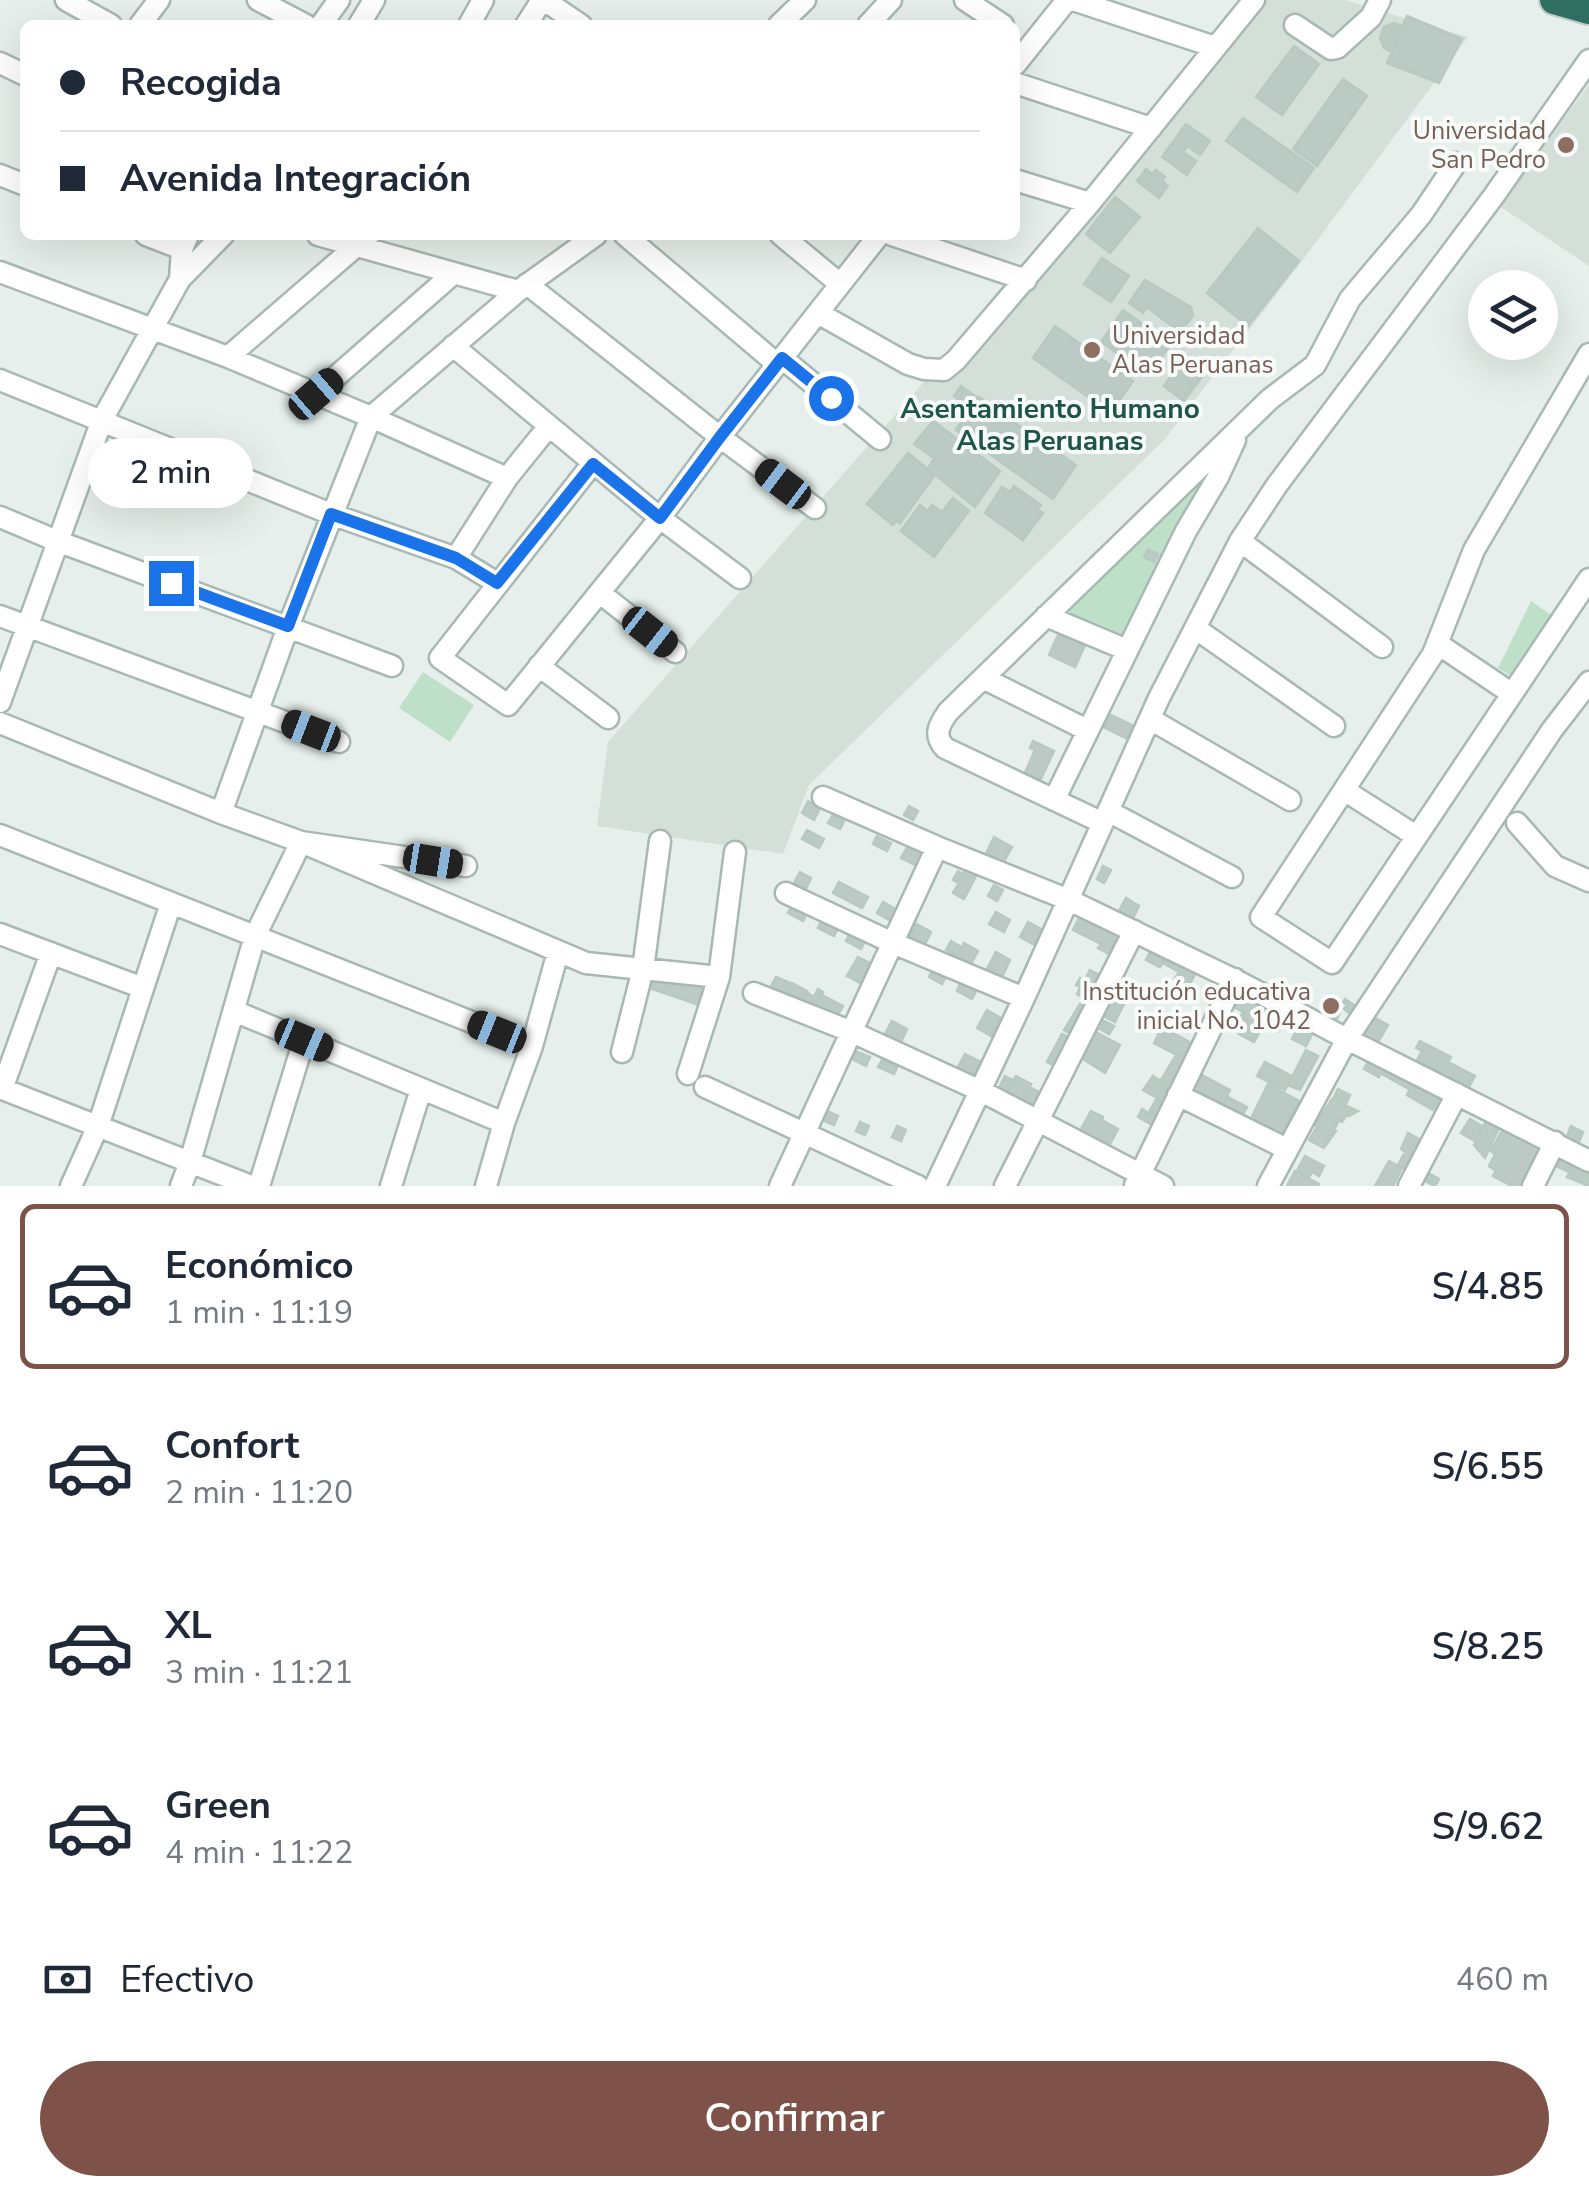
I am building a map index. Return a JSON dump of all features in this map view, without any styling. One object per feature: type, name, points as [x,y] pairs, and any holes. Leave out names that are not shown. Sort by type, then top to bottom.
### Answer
[{"type":"street","points":[[66,0],[101,20]]},
{"type":"street","points":[[144,20],[159,0]]},
{"type":"street","points":[[258,0],[296,20]]},
{"type":"street","points":[[543,0],[573,20]]},
{"type":"street","points":[[784,20],[805,0]]},
{"type":"street","points":[[873,20],[891,0]]},
{"type":"street","points":[[965,0],[995,20]]},
{"type":"street","points":[[1024,38],[1070,0],[1215,46]]},
{"type":"street","points":[[818,313],[908,364],[944,370],[1090,204],[1254,0]]},
{"type":"street","points":[[1295,25],[1331,49],[1337,48],[1371,17],[1380,0]]},
{"type":"street","points":[[935,1186],[1150,718],[1240,541],[1589,60]]},
{"type":"street","points":[[1020,85],[1151,128]]},
{"type":"street","points":[[1232,877],[1106,817],[1054,800],[954,754],[938,741],[939,728],[948,712],[982,678],[1270,398],[1315,365],[1350,299],[1421,216],[1456,163]]},
{"type":"street","points":[[1020,182],[1090,204]]},
{"type":"street","points":[[0,702],[102,420],[180,279],[218,240]]},
{"type":"street","points":[[221,813],[256,710],[371,417],[522,288],[587,240]]},
{"type":"street","points":[[631,240],[880,439]]},
{"type":"street","points":[[786,240],[840,284]]},
{"type":"street","points":[[593,464],[440,658],[508,705],[660,518],[875,240]]},
{"type":"street","points":[[907,240],[1026,280]]},
{"type":"street","points":[[228,357],[363,241],[454,273],[522,288],[815,508]]},
{"type":"street","points":[[180,279],[185,242]]},
{"type":"street","points":[[0,272],[228,357],[507,478]]},
{"type":"street","points":[[316,394],[454,273]]},
{"type":"street","points":[[453,346],[593,464],[740,578]]},
{"type":"street","points":[[1589,354],[1474,550],[1438,644],[1261,917],[1332,963],[1589,579]]},
{"type":"street","points":[[0,380],[331,514],[456,558],[497,583]]},
{"type":"street","points":[[456,558],[507,478],[548,426]]},
{"type":"street","points":[[1054,800],[1239,428]]},
{"type":"street","points":[[0,517],[392,666]]},
{"type":"street","points":[[1240,541],[1382,647]]},
{"type":"street","points":[[600,593],[675,652]]},
{"type":"street","points":[[0,616],[339,742]]},
{"type":"street","points":[[1046,616],[1127,650]]},
{"type":"street","points":[[1196,628],[1334,726]]},
{"type":"street","points":[[1438,644],[1511,693]]},
{"type":"street","points":[[539,666],[608,718]]},
{"type":"street","points":[[982,678],[1088,730]]},
{"type":"street","points":[[1268,1186],[1346,1039],[1552,730],[1589,682]]},
{"type":"street","points":[[1150,718],[1290,800]]},
{"type":"street","points":[[0,723],[301,842],[586,963],[719,977]]},
{"type":"street","points":[[1344,790],[1416,836]]},
{"type":"street","points":[[823,797],[1134,931],[1589,1160]]},
{"type":"street","points":[[1517,823],[1555,866],[1589,881]]},
{"type":"street","points":[[0,835],[532,1046]]},
{"type":"street","points":[[301,842],[466,866]]},
{"type":"street","points":[[180,1186],[256,936],[301,842]]},
{"type":"street","points":[[622,1052],[643,969],[660,842]]},
{"type":"street","points":[[780,1186],[938,848]]},
{"type":"street","points":[[734,852],[719,977],[697,1081],[918,1186]]},
{"type":"street","points":[[786,893],[1024,998]]},
{"type":"street","points":[[71,1186],[98,1126],[171,902]]},
{"type":"street","points":[[1005,1186],[1134,931]]},
{"type":"street","points":[[0,934],[143,988]]},
{"type":"street","points":[[486,1186],[558,952]]},
{"type":"street","points":[[51,953],[1,1088],[251,1186]]},
{"type":"street","points":[[1138,1180],[1235,980]]},
{"type":"street","points":[[754,993],[982,1090],[1138,1180],[1163,1186]]},
{"type":"street","points":[[234,1011],[504,1123]]},
{"type":"street","points":[[259,1186],[304,1040]]},
{"type":"street","points":[[391,1186],[421,1088]]},
{"type":"street","points":[[1409,1186],[1457,1094]]},
{"type":"street","points":[[1178,1095],[1287,1149]]},
{"type":"street","points":[[1533,1186],[1554,1142]]},
{"type":"shaded area","name":"Universidad Alas Peruanas","points":[[1259,0],[1345,0],[1468,37],[1164,440],[809,785],[783,854],[597,826],[608,742]]},
{"type":"shaded area","name":"Universidad San Pedro","points":[[1589,85],[1589,266],[1498,205]]},
{"type":"green space","points":[[1216,461],[1220,463],[1186,512],[1124,644],[1057,615]]},
{"type":"green space","points":[[1531,601],[1555,618],[1511,676],[1498,668]]},
{"type":"green space","points":[[423,672],[474,705],[450,742],[399,708]]},
{"type":"building","points":[[1407,16],[1462,39],[1439,83],[1387,63]]},
{"type":"building","points":[[1394,23],[1402,26],[1392,52],[1384,48],[1380,38],[1384,27]]},
{"type":"building","points":[[1294,46],[1319,64],[1282,115],[1256,97]]},
{"type":"building","points":[[1343,79],[1367,96],[1317,166],[1293,149]]},
{"type":"building","points":[[1243,118],[1314,168],[1297,192],[1226,141]]},
{"type":"building","points":[[1186,124],[1210,141],[1200,155],[1188,146],[1183,152],[1196,161],[1187,175],[1162,157]]},
{"type":"building","points":[[1146,169],[1165,177],[1162,181],[1168,186],[1159,198],[1137,181]]},
{"type":"building","points":[[1115,197],[1140,217],[1110,253],[1086,234]]},
{"type":"building","points":[[1258,228],[1299,261],[1248,326],[1207,293]]},
{"type":"building","points":[[1102,258],[1129,276],[1111,302],[1084,284]]},
{"type":"building","points":[[1145,280],[1191,307],[1193,315],[1184,328],[1177,330],[1147,307],[1143,313],[1129,303]]},
{"type":"building","points":[[1123,310],[1171,344],[1149,376],[1101,342]]},
{"type":"building","points":[[1055,326],[1133,381],[1111,413],[1033,358]]},
{"type":"building","points":[[1186,356],[1207,370],[1184,401],[1164,386]]},
{"type":"building","points":[[961,386],[978,398],[971,408],[954,396]]},
{"type":"building","points":[[979,397],[1028,432],[1005,465],[956,430]]},
{"type":"building","points":[[933,421],[1000,471],[975,507],[928,469],[934,458],[914,444]]},
{"type":"building","points":[[1028,432],[1076,465],[1053,499],[1005,465]]},
{"type":"building","points":[[908,453],[935,475],[900,523],[897,520],[893,525],[867,504]]},
{"type":"building","points":[[1014,486],[1041,505],[1037,510],[1043,513],[1023,540],[985,513],[1002,487],[1010,492]]},
{"type":"building","points":[[953,498],[969,511],[934,557],[901,531],[920,505],[928,511],[932,505],[942,512]]},
{"type":"building","points":[[1148,549],[1158,554],[1154,562],[1144,557]]},
{"type":"building","points":[[1059,633],[1085,645],[1075,667],[1049,655]]},
{"type":"building","points":[[1103,711],[1136,727],[1130,740],[1097,724]]},
{"type":"building","points":[[1033,741],[1054,751],[1039,783],[1024,775],[1035,750],[1030,748]]},
{"type":"building","points":[[808,801],[820,808],[814,820],[802,813]]},
{"type":"building","points":[[909,806],[918,811],[913,820],[904,815]]},
{"type":"building","points":[[833,815],[844,821],[840,829],[828,823]]},
{"type":"building","points":[[807,830],[824,839],[819,848],[802,839]]},
{"type":"building","points":[[877,836],[891,843],[887,851],[873,844]]},
{"type":"building","points":[[994,837],[1012,847],[1002,865],[985,856]]},
{"type":"building","points":[[908,846],[925,855],[919,867],[901,858]]},
{"type":"building","points":[[1103,866],[1111,870],[1104,883],[1097,879]]},
{"type":"building","points":[[965,870],[976,876],[964,899],[953,893],[959,883],[953,880],[958,871],[963,874]]},
{"type":"building","points":[[800,872],[811,878],[806,889],[794,883]]},
{"type":"building","points":[[839,882],[868,897],[862,908],[833,893]]},
{"type":"building","points":[[994,885],[1003,890],[997,901],[988,896]]},
{"type":"building","points":[[1126,898],[1139,906],[1133,918],[1119,911]]},
{"type":"building","points":[[883,902],[897,910],[891,921],[877,913]]},
{"type":"building","points":[[792,905],[807,912],[803,921],[788,913]]},
{"type":"building","points":[[996,912],[1010,920],[1004,932],[989,924]]},
{"type":"building","points":[[1080,916],[1122,938],[1113,956],[1098,948],[1101,944],[1073,930]]},
{"type":"building","points":[[822,920],[838,928],[834,936],[818,928]]},
{"type":"building","points":[[1028,922],[1043,930],[1035,945],[1020,937]]},
{"type":"building","points":[[915,923],[931,932],[925,944],[909,935]]},
{"type":"building","points":[[850,933],[865,941],[861,949],[846,941]]},
{"type":"building","points":[[951,941],[961,947],[957,956],[946,950]]},
{"type":"building","points":[[964,943],[978,951],[971,964],[957,956]]},
{"type":"building","points":[[1151,950],[1165,958],[1160,967],[1146,960]]},
{"type":"building","points":[[996,952],[1010,960],[1002,977],[987,969]]},
{"type":"building","points":[[858,957],[874,965],[864,985],[847,976]]},
{"type":"building","points":[[1165,958],[1195,974],[1189,986],[1175,978],[1179,972],[1163,963]]},
{"type":"building","points":[[933,969],[946,976],[942,984],[929,977]]},
{"type":"building","points":[[1090,970],[1103,977],[1094,994],[1076,985],[1080,978],[1085,980]]},
{"type":"building","points":[[650,973],[713,982],[705,1007],[646,987]]},
{"type":"building","points":[[776,977],[790,983],[785,994],[771,986]]},
{"type":"building","points":[[961,981],[977,989],[972,999],[957,991]]},
{"type":"building","points":[[792,983],[807,991],[801,1002],[785,994]]},
{"type":"building","points":[[1080,988],[1093,994],[1089,1001],[1077,994]]},
{"type":"building","points":[[818,989],[823,992],[815,1008],[803,1002],[808,993],[814,997]]},
{"type":"building","points":[[1116,991],[1128,997],[1122,1008],[1110,1002]]},
{"type":"building","points":[[822,995],[843,1006],[837,1016],[817,1005]]},
{"type":"building","points":[[1241,995],[1271,1011],[1254,1042],[1239,1034],[1246,1021],[1240,1018],[1243,1012],[1234,1007]]},
{"type":"building","points":[[1345,999],[1357,1007],[1352,1015],[1344,1009]]},
{"type":"building","points":[[1110,1002],[1122,1008],[1115,1022],[1103,1016]]},
{"type":"building","points":[[1080,1004],[1087,1008],[1073,1035],[1064,1030]]},
{"type":"building","points":[[1329,1007],[1340,1013],[1335,1023],[1323,1016]]},
{"type":"building","points":[[987,1010],[1001,1018],[991,1036],[977,1028]]},
{"type":"building","points":[[1271,1011],[1285,1018],[1278,1031],[1268,1019]]},
{"type":"building","points":[[1373,1017],[1388,1025],[1377,1044],[1363,1036]]},
{"type":"building","points":[[892,1021],[907,1029],[901,1042],[885,1034]]},
{"type":"building","points":[[1104,1021],[1114,1026],[1109,1034],[1100,1029]]},
{"type":"building","points":[[1299,1024],[1313,1032],[1306,1046],[1292,1039]]},
{"type":"building","points":[[1162,1027],[1195,1045],[1186,1060],[1154,1043]]},
{"type":"building","points":[[1094,1031],[1120,1045],[1105,1073],[1080,1057]]},
{"type":"building","points":[[1062,1034],[1072,1039],[1057,1067],[1047,1062]]},
{"type":"building","points":[[1420,1041],[1451,1057],[1448,1062],[1475,1076],[1467,1090],[1416,1062],[1422,1051],[1416,1048]]},
{"type":"building","points":[[1306,1050],[1318,1056],[1300,1090],[1288,1085]]},
{"type":"building","points":[[855,1051],[870,1057],[866,1066],[852,1059]]},
{"type":"building","points":[[965,1054],[981,1062],[974,1075],[958,1067]]},
{"type":"building","points":[[1176,1055],[1186,1060],[1173,1088],[1161,1080]]},
{"type":"building","points":[[882,1060],[897,1067],[894,1074],[878,1067]]},
{"type":"building","points":[[1369,1060],[1384,1068],[1379,1077],[1364,1069]]},
{"type":"building","points":[[1265,1062],[1292,1076],[1285,1090],[1257,1076]]},
{"type":"building","points":[[1386,1068],[1413,1082],[1409,1089],[1382,1074]]},
{"type":"building","points":[[1202,1075],[1230,1090],[1220,1110],[1191,1095]]},
{"type":"building","points":[[1005,1076],[1013,1080],[1007,1093],[999,1088]]},
{"type":"building","points":[[1016,1076],[1031,1084],[1022,1100],[1007,1093]]},
{"type":"building","points":[[1153,1076],[1169,1086],[1161,1100],[1143,1090]]},
{"type":"building","points":[[1413,1083],[1440,1097],[1433,1110],[1407,1095]]},
{"type":"building","points":[[1268,1084],[1299,1101],[1279,1139],[1249,1123]]},
{"type":"building","points":[[1030,1087],[1044,1095],[1036,1108],[1022,1100]]},
{"type":"building","points":[[1338,1089],[1350,1095],[1346,1104],[1334,1097]]},
{"type":"building","points":[[1228,1097],[1247,1107],[1239,1121],[1220,1111]]},
{"type":"building","points":[[1157,1098],[1167,1104],[1160,1118],[1149,1112]]},
{"type":"building","points":[[1332,1099],[1358,1111],[1347,1114],[1342,1122],[1339,1120],[1324,1148],[1309,1140]]},
{"type":"building","points":[[1142,1109],[1158,1119],[1154,1126],[1138,1117]]},
{"type":"building","points":[[1091,1111],[1118,1129],[1108,1148],[1080,1131]]},
{"type":"building","points":[[829,1112],[838,1116],[834,1125],[825,1121]]},
{"type":"building","points":[[1470,1119],[1482,1126],[1475,1141],[1461,1133]]},
{"type":"building","points":[[1486,1121],[1499,1128],[1485,1158],[1474,1145]]},
{"type":"building","points":[[860,1122],[869,1126],[865,1135],[856,1131]]},
{"type":"building","points":[[897,1126],[906,1130],[901,1141],[892,1137]]},
{"type":"building","points":[[1571,1126],[1583,1132],[1578,1144],[1566,1139]]},
{"type":"building","points":[[1504,1127],[1544,1148],[1525,1186],[1512,1186],[1493,1176],[1496,1171],[1489,1166],[1495,1154],[1491,1151]]},
{"type":"building","points":[[1408,1133],[1421,1140],[1413,1156],[1401,1149]]},
{"type":"building","points":[[1404,1154],[1412,1158],[1406,1169],[1398,1165]]},
{"type":"building","points":[[1305,1156],[1324,1166],[1319,1176],[1312,1172],[1309,1177],[1297,1171]]},
{"type":"building","points":[[1561,1156],[1574,1163],[1569,1172],[1556,1166]]},
{"type":"building","points":[[1389,1161],[1402,1168],[1393,1186],[1375,1186]]},
{"type":"building","points":[[1574,1163],[1589,1170],[1589,1186],[1567,1177]]},
{"type":"building","points":[[1295,1171],[1319,1184],[1318,1186],[1287,1186]]},
{"type":"building","points":[[1427,1172],[1439,1179],[1435,1186],[1423,1180]]},
{"type":"place","name":"Universidad San Pedro","points":[[1566,145]]},
{"type":"place","name":"Universidad Alas Peruanas","points":[[1092,350]]},
{"type":"place","name":"Institución educativa inicial No. 1042","points":[[1331,1006]]},
{"type":"district","name":"Asentamiento Humano Alas Peruanas","points":[[1050,425]]},
{"type":"route","points":[[171,583],[288,626],[331,514],[456,558],[497,583],[593,464],[660,518],[782,358],[831,398]]}]
